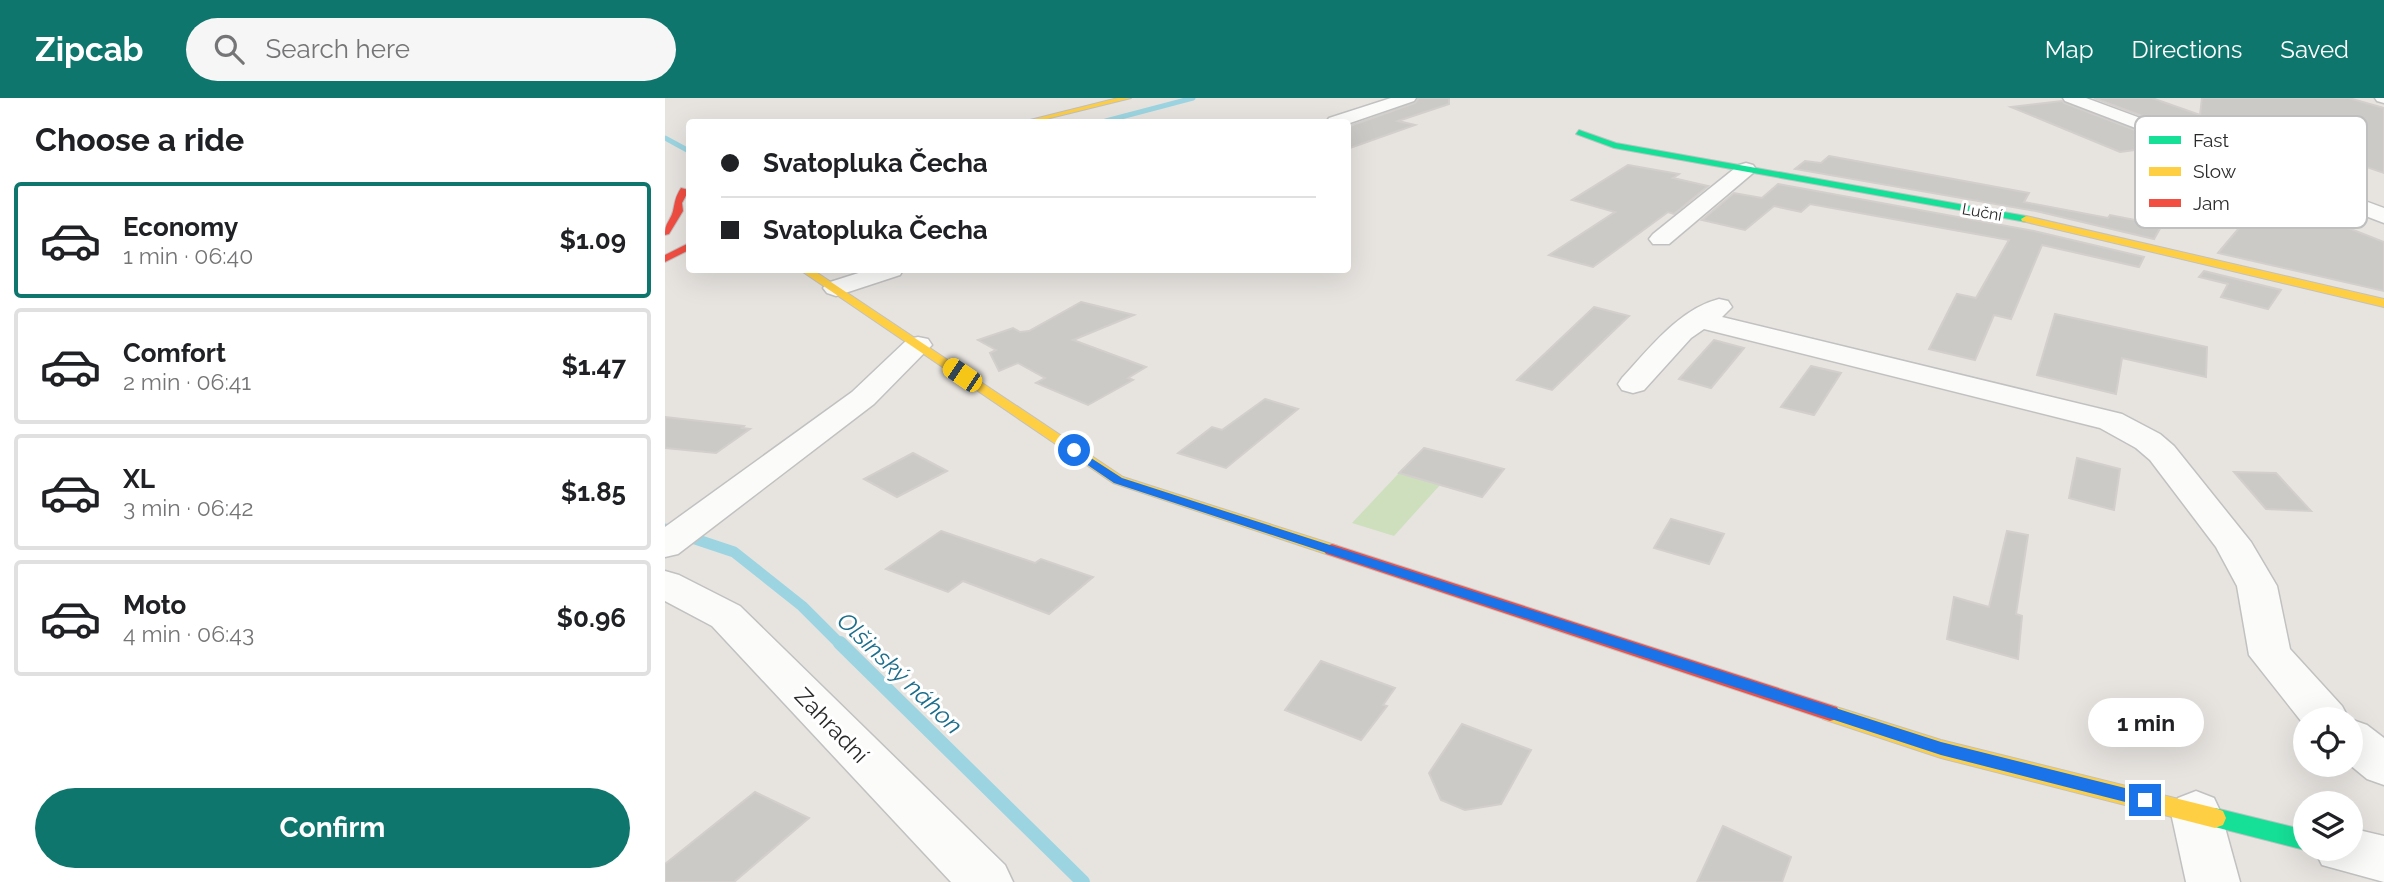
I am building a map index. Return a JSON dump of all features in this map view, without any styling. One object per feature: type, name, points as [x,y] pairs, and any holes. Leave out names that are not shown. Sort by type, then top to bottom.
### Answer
[{"type":"street","points":[[1040,119],[1127,98]]},
{"type":"street","points":[[1344,119],[1408,98]]},
{"type":"street","points":[[2071,98],[2135,122]]},
{"type":"street","name":"Luční","points":[[1579,132],[1614,145],[2035,221],[2384,303]]},
{"type":"street","points":[[1661,239],[1747,169]]},
{"type":"street","points":[[665,232],[678,211],[677,203],[685,189]]},
{"type":"street","points":[[2367,210],[2384,216]]},
{"type":"street","points":[[665,259],[686,248]]},
{"type":"street","points":[[811,273],[1118,480],[1941,749],[2293,837]]},
{"type":"street","points":[[835,288],[882,273]]},
{"type":"street","points":[[1633,384],[1681,332],[1712,311],[2111,421],[2148,441],[2162,453],[2232,542],[2257,586],[2270,655],[2316,707]]},
{"type":"street","points":[[665,545],[863,398],[918,345]]},
{"type":"street","name":"Zahradní","points":[[665,584],[726,617],[986,882]]},
{"type":"street","points":[[2363,748],[2384,765]]},
{"type":"street","points":[[2196,813],[2213,882]]},
{"type":"street","points":[[2363,855],[2384,860]]},
{"type":"green space","points":[[1399,473],[1440,485],[1394,536],[1352,523]]},
{"type":"building","points":[[1419,98],[1449,98],[1449,104],[1398,121],[1415,125],[1351,148],[1351,126],[1415,103]]},
{"type":"building","points":[[2094,98],[2152,98],[2200,115],[2202,98],[2349,98],[2384,108],[2384,173],[2367,167],[2367,116],[2143,116]]},
{"type":"building","points":[[2062,101],[2135,130],[2135,150],[2120,152],[2011,107]]},
{"type":"building","points":[[1829,156],[2029,193],[2024,202],[2108,218],[2110,215],[2135,220],[2135,228],[2160,228],[2154,239],[2036,211],[1795,169],[1805,161],[1821,163]]},
{"type":"building","points":[[1628,165],[1679,174],[1673,178],[1708,186],[1674,214],[1668,212],[1593,267],[1549,255],[1615,212],[1572,200]]},
{"type":"building","points":[[1778,184],[2034,231],[2144,257],[2139,267],[2042,245],[2011,319],[1994,315],[1975,360],[1929,349],[1957,294],[1976,298],[2009,240],[1810,204],[1801,212],[1774,206],[1745,230],[1702,220],[1734,193],[1762,198]]},
{"type":"building","points":[[2239,228],[2349,228],[2384,242],[2384,291],[2218,253]]},
{"type":"building","points":[[2204,271],[2281,290],[2268,309],[2221,297],[2228,284],[2199,277]]},
{"type":"building","points":[[1081,302],[1134,315],[1073,340],[1146,367],[1128,378],[1133,380],[1088,405],[1036,383],[1045,378],[1018,363],[999,371],[990,353],[996,350],[978,340],[1013,328],[1020,332],[1029,331]]},
{"type":"building","points":[[1594,307],[1629,316],[1552,390],[1517,380]]},
{"type":"building","points":[[2055,314],[2207,347],[2206,377],[2122,358],[2116,394],[2037,375]]},
{"type":"building","points":[[1714,340],[1744,348],[1711,388],[1679,379]]},
{"type":"building","points":[[1811,366],[1841,373],[1814,415],[1781,407]]},
{"type":"building","points":[[1265,399],[1298,409],[1226,468],[1178,453],[1212,427],[1222,430]]},
{"type":"building","points":[[665,417],[744,426],[742,428],[750,429],[716,453],[665,448]]},
{"type":"building","points":[[1424,448],[1504,469],[1482,497],[1399,473]]},
{"type":"building","points":[[913,453],[947,471],[897,497],[864,479]]},
{"type":"building","points":[[2077,458],[2120,469],[2114,510],[2069,498]]},
{"type":"building","points":[[2234,472],[2276,473],[2311,511],[2266,509]]},
{"type":"building","points":[[1671,519],[1724,534],[1709,564],[1654,548]]},
{"type":"building","points":[[941,531],[1035,563],[1041,559],[1093,577],[1049,614],[963,581],[948,592],[886,569]]},
{"type":"building","points":[[2007,531],[2028,535],[2016,614],[2022,616],[2018,659],[1947,639],[1954,597],[1989,607]]},
{"type":"building","points":[[1321,661],[1395,688],[1383,705],[1387,706],[1361,740],[1285,710]]},
{"type":"building","points":[[1462,724],[1531,750],[1501,804],[1465,810],[1441,800],[1429,773]]},
{"type":"building","points":[[755,792],[809,818],[734,882],[665,882],[665,864]]},
{"type":"building","points":[[1723,826],[1791,857],[1782,882],[1697,882]]},
{"type":"waterway","points":[[1113,119],[1193,98]]},
{"type":"waterway","points":[[665,138],[686,149]]},
{"type":"waterway","name":"Olšinský náhon","points":[[665,529],[734,552],[802,606],[841,645]]},
{"type":"waterway","name":"Olšinský náhon","points":[[840,643],[1083,882]]},
{"type":"traffic: fast","points":[[1579,132],[1614,145],[2026,219]]},
{"type":"traffic: fast","points":[[2215,818],[2293,837]]},
{"type":"traffic: slow","points":[[1039,119],[1127,98]]},
{"type":"traffic: slow","points":[[2026,219],[2384,303]]},
{"type":"traffic: slow","points":[[810,273],[1118,480],[1332,550]]},
{"type":"traffic: slow","points":[[1830,713],[1941,749],[2215,818]]},
{"type":"traffic: jam","points":[[665,232],[678,211],[677,203],[684,190]]},
{"type":"traffic: jam","points":[[665,259],[686,248]]},
{"type":"traffic: jam","points":[[1332,550],[1830,713]]},
{"type":"route","points":[[1074,450],[1118,480],[1941,749],[2145,800]]}]
